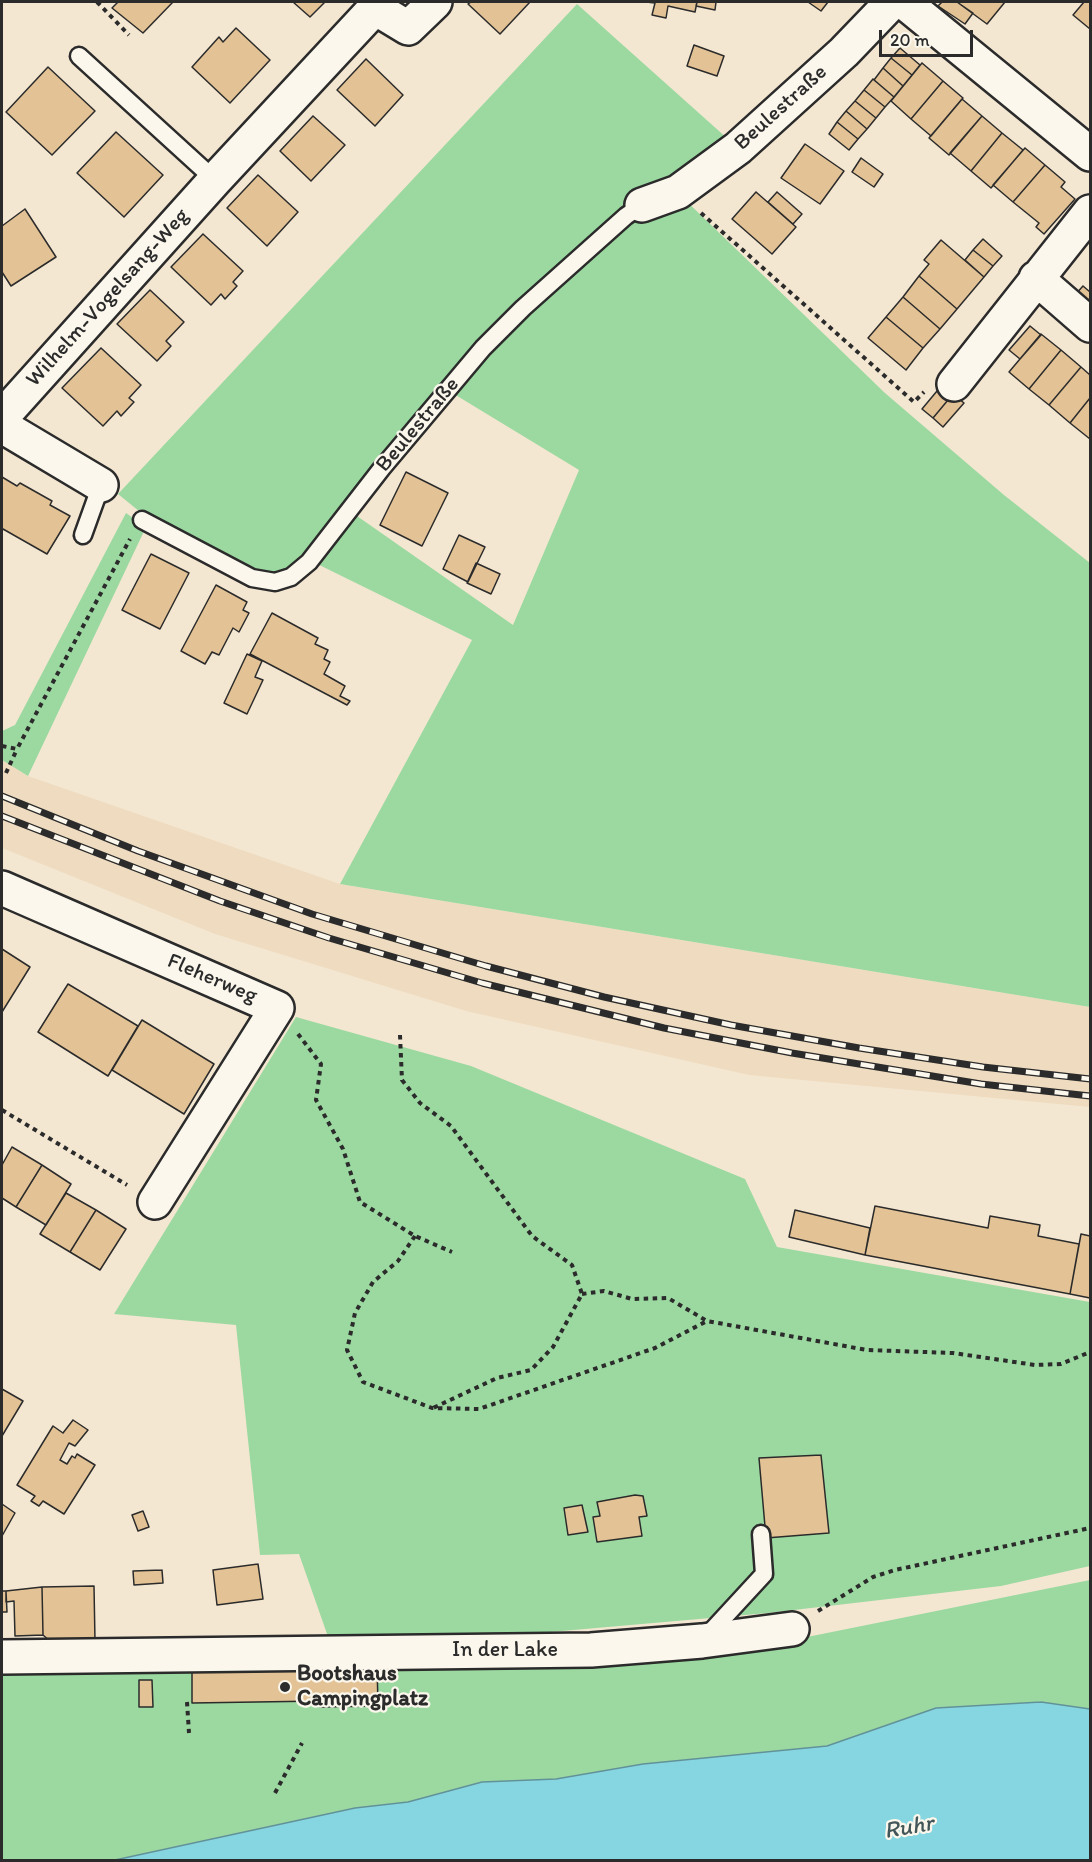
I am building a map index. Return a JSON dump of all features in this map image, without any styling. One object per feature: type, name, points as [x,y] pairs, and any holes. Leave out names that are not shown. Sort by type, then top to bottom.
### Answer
[{"type":"street","name":"Wilhelm-Vogelsang-Weg","points":[[2,417],[215,180],[375,8],[408,28],[435,2]]},
{"type":"street","name":"Beulestraße","points":[[642,205],[678,192],[738,148],[795,98],[892,2]]},
{"type":"street","points":[[904,2],[1090,154]]},
{"type":"street","points":[[954,384],[1090,212]]},
{"type":"street","points":[[1036,278],[1090,325]]},
{"type":"street","points":[[2,426],[101,485]]},
{"type":"street","name":"Fleherweg","points":[[2,888],[277,1008],[155,1202]]},
{"type":"street","name":"In der Lake","points":[[2,1657],[591,1650],[702,1641],[792,1629]]},
{"type":"lane","points":[[79,56],[215,180]]},
{"type":"lane","name":"Beulestraße","points":[[142,520],[252,578],[275,582],[291,577],[309,562],[382,468],[483,348],[523,308],[626,216],[642,205]]},
{"type":"lane","points":[[83,535],[101,485]]},
{"type":"lane","points":[[702,1641],[764,1574],[761,1534]]},
{"type":"path","points":[[97,2],[129,35]]},
{"type":"path","points":[[678,192],[914,402],[941,374],[954,384]]},
{"type":"path","points":[[6,773],[123,550],[142,520]]},
{"type":"path","points":[[2,746],[17,749]]},
{"type":"path","points":[[277,1008],[321,1064],[316,1100],[343,1149],[360,1202],[415,1236],[452,1252]]},
{"type":"path","points":[[400,1035],[402,1080],[420,1103],[451,1126],[532,1236],[572,1265],[582,1294],[553,1347],[531,1370],[497,1378],[432,1408]]},
{"type":"path","points":[[2,1110],[155,1202]]},
{"type":"path","points":[[415,1236],[398,1261],[373,1282],[355,1313],[347,1350],[363,1382],[432,1408],[479,1409],[655,1348],[707,1321]]},
{"type":"path","points":[[582,1294],[604,1291],[632,1299],[668,1298],[707,1321],[867,1350],[953,1353],[1035,1365],[1062,1364],[1090,1352]]},
{"type":"path","points":[[792,1629],[873,1577],[1090,1528]]},
{"type":"path","points":[[187,1702],[189,1733]]},
{"type":"path","points":[[275,1792],[302,1743]]},
{"type":"shaded area","points":[[2,760],[28,776],[340,884],[1090,1007],[1090,1107],[749,1075],[466,1011],[215,934],[2,848]]},
{"type":"green space","points":[[577,4],[738,148],[678,193],[885,393],[1004,495],[1090,563],[1090,1007],[340,884],[472,640],[307,559],[295,570],[269,579],[150,520],[118,494]],"holes":[[[449,391],[579,470],[513,625],[357,516]]]},
{"type":"green space","points":[[126,513],[146,527],[28,776],[2,760],[2,731],[15,725]]},
{"type":"green space","points":[[296,1017],[471,1066],[745,1179],[777,1247],[1090,1302],[1090,1566],[1001,1586],[768,1613],[333,1651],[299,1554],[260,1555],[236,1325],[114,1314]]},
{"type":"green space","points":[[1090,1580],[1090,1709],[1041,1702],[936,1708],[827,1746],[643,1764],[556,1779],[482,1782],[408,1802],[355,1808],[115,1860],[2,1860],[2,1660],[590,1655],[807,1637]]},
{"type":"water","name":"Ruhr","points":[[1041,1702],[1090,1709],[1090,1860],[115,1860],[355,1808],[408,1802],[482,1782],[556,1779],[643,1764],[827,1746],[936,1708]]},
{"type":"building","points":[[118,2],[173,2],[143,33],[112,8]]},
{"type":"building","points":[[293,2],[325,2],[310,17]]},
{"type":"building","points":[[471,2],[530,2],[500,34],[468,4]]},
{"type":"building","points":[[646,2],[697,2],[695,12],[668,6],[666,18],[652,15],[655,3]]},
{"type":"building","points":[[697,2],[716,2],[715,10],[696,6]]},
{"type":"building","points":[[808,2],[828,2],[821,11]]},
{"type":"building","points":[[942,2],[957,2],[973,13],[965,24],[938,6]]},
{"type":"building","points":[[957,2],[1005,2],[987,24]]},
{"type":"building","points":[[1084,2],[1090,2],[1090,29],[1073,15]]},
{"type":"building","points":[[236,28],[270,60],[230,103],[192,67],[219,37],[223,42]]},
{"type":"building","points":[[694,45],[724,56],[717,76],[687,66]]},
{"type":"building","points":[[900,48],[920,65],[912,75],[891,58]]},
{"type":"building","points":[[891,58],[912,75],[903,86],[883,68]]},
{"type":"building","points":[[366,59],[403,95],[375,126],[337,90]]},
{"type":"building","points":[[922,63],[943,81],[911,119],[891,101]]},
{"type":"building","points":[[48,67],[95,111],[52,155],[6,112]]},
{"type":"building","points":[[883,68],[903,86],[894,97],[874,80]]},
{"type":"building","points":[[873,79],[894,97],[885,107],[864,90]]},
{"type":"building","points":[[943,81],[963,98],[931,136],[911,119]]},
{"type":"building","points":[[864,90],[885,107],[876,118],[855,101]]},
{"type":"building","points":[[962,99],[982,116],[949,155],[929,138]]},
{"type":"building","points":[[855,101],[876,118],[867,129],[846,111]]},
{"type":"building","points":[[846,111],[867,129],[858,139],[837,122]]},
{"type":"building","points":[[313,116],[345,145],[311,181],[280,151]]},
{"type":"building","points":[[982,116],[1002,133],[971,171],[950,153]]},
{"type":"building","points":[[837,122],[858,139],[849,150],[829,134]]},
{"type":"building","points":[[116,132],[163,175],[124,217],[77,173]]},
{"type":"building","points":[[1002,133],[1023,150],[991,188],[971,171]]},
{"type":"building","points":[[805,144],[844,171],[820,204],[781,178]]},
{"type":"building","points":[[1025,148],[1045,165],[1013,202],[993,185]]},
{"type":"building","points":[[861,158],[883,174],[874,187],[852,172]]},
{"type":"building","points":[[1045,165],[1065,182],[1061,187],[1075,199],[1044,234],[1036,227],[1039,223],[1013,202]]},
{"type":"building","points":[[258,175],[298,212],[267,246],[227,208]]},
{"type":"building","points":[[756,192],[796,227],[772,254],[732,219]]},
{"type":"building","points":[[777,192],[802,214],[793,224],[768,202]]},
{"type":"building","points":[[25,209],[56,257],[11,286],[2,272],[2,226]]},
{"type":"building","points":[[203,234],[243,271],[233,282],[237,286],[225,299],[221,294],[211,305],[171,267]]},
{"type":"building","points":[[983,239],[1002,256],[993,266],[973,250]]},
{"type":"building","points":[[941,240],[984,277],[957,309],[919,276],[929,264],[924,260]]},
{"type":"building","points":[[973,250],[993,266],[984,277],[965,260]]},
{"type":"building","points":[[919,276],[957,309],[940,329],[903,297]]},
{"type":"building","points":[[1083,286],[1090,292],[1090,310],[1074,296]]},
{"type":"building","points":[[150,290],[184,322],[166,341],[171,346],[157,361],[117,324]]},
{"type":"building","points":[[903,297],[940,329],[923,348],[886,317]]},
{"type":"building","points":[[886,317],[923,348],[906,370],[868,338]]},
{"type":"building","points":[[1030,326],[1041,335],[1020,359],[1009,350]]},
{"type":"building","points":[[1041,334],[1061,350],[1029,389],[1009,372]]},
{"type":"building","points":[[101,348],[141,385],[129,398],[134,402],[121,416],[117,411],[103,426],[62,388]]},
{"type":"building","points":[[1061,350],[1081,367],[1049,405],[1029,389]]},
{"type":"building","points":[[1081,367],[1090,375],[1090,398],[1070,423],[1049,405]]},
{"type":"building","points":[[942,385],[953,394],[933,418],[922,409]]},
{"type":"building","points":[[953,394],[964,403],[943,427],[933,418]]},
{"type":"building","points":[[1090,398],[1090,439],[1070,423]]},
{"type":"building","points":[[406,472],[448,493],[422,546],[380,525]]},
{"type":"building","points":[[2,477],[17,486],[20,483],[52,501],[50,505],[70,516],[47,554],[3,529],[2,531]]},
{"type":"building","points":[[459,535],[485,547],[468,582],[443,569]]},
{"type":"building","points":[[151,554],[189,573],[160,629],[122,610]]},
{"type":"building","points":[[476,563],[500,574],[491,594],[467,583]]},
{"type":"building","points":[[216,585],[247,602],[243,610],[249,613],[239,632],[233,628],[219,655],[212,652],[205,664],[181,651]]},
{"type":"building","points":[[272,613],[318,638],[315,644],[328,650],[324,659],[330,662],[324,674],[345,686],[340,696],[350,701],[347,705],[250,654]]},
{"type":"building","points":[[247,654],[262,661],[255,677],[263,680],[247,714],[224,703]]},
{"type":"building","points":[[2,949],[30,967],[2,1012]]},
{"type":"building","points":[[68,984],[138,1026],[108,1076],[38,1032]]},
{"type":"building","points":[[142,1020],[214,1064],[184,1114],[112,1070]]},
{"type":"building","points":[[12,1147],[42,1165],[16,1207],[2,1198],[2,1165]]},
{"type":"building","points":[[42,1165],[71,1184],[46,1225],[16,1207]]},
{"type":"building","points":[[66,1193],[96,1210],[70,1252],[40,1234]]},
{"type":"building","points":[[875,1206],[988,1228],[990,1216],[1040,1225],[1038,1236],[1079,1244],[1070,1294],[865,1255]]},
{"type":"building","points":[[96,1210],[126,1229],[100,1270],[70,1252]]},
{"type":"building","points":[[795,1210],[870,1228],[865,1255],[789,1237]]},
{"type":"building","points":[[1081,1234],[1090,1236],[1090,1298],[1070,1294]]},
{"type":"building","points":[[2,1389],[23,1401],[2,1436]]},
{"type":"building","points":[[73,1420],[88,1430],[75,1446],[69,1443],[60,1460],[67,1464],[72,1456],[75,1458],[77,1454],[95,1465],[64,1514],[43,1501],[39,1506],[31,1501],[35,1496],[17,1485],[53,1426],[63,1433]]},
{"type":"building","points":[[821,1455],[829,1533],[766,1538],[759,1458]]},
{"type":"building","points":[[635,1495],[643,1496],[647,1516],[639,1517],[642,1536],[597,1542],[593,1517],[600,1516],[597,1502]]},
{"type":"building","points":[[2,1504],[15,1513],[2,1536]]},
{"type":"building","points":[[582,1505],[588,1532],[568,1535],[564,1508]]},
{"type":"building","points":[[143,1511],[149,1527],[138,1531],[132,1515]]},
{"type":"building","points":[[258,1564],[263,1599],[217,1605],[213,1570]]},
{"type":"building","points":[[162,1570],[163,1583],[134,1585],[133,1571]]},
{"type":"building","points":[[94,1586],[95,1641],[51,1642],[43,1635],[42,1587]]},
{"type":"building","points":[[42,1587],[43,1635],[15,1636],[14,1601],[6,1602],[6,1591]]},
{"type":"building","points":[[2,1591],[6,1591],[7,1612],[2,1612]]},
{"type":"building","name":"Bootshaus Campingplatz","points":[[377,1663],[378,1706],[320,1707],[320,1701],[192,1703],[192,1672],[319,1670],[318,1664]]},
{"type":"building","points":[[139,1680],[152,1680],[153,1707],[139,1707]]},
{"type":"railway","points":[[2,796],[138,851],[312,914],[486,966],[604,997],[731,1025],[859,1048],[983,1067],[1090,1079]]},
{"type":"railway","points":[[2,816],[220,901],[329,938],[482,983],[664,1028],[792,1053],[981,1084],[1090,1096]]},
{"type":"place","name":"Bootshaus Campingplatz","points":[[285,1687]]}]
